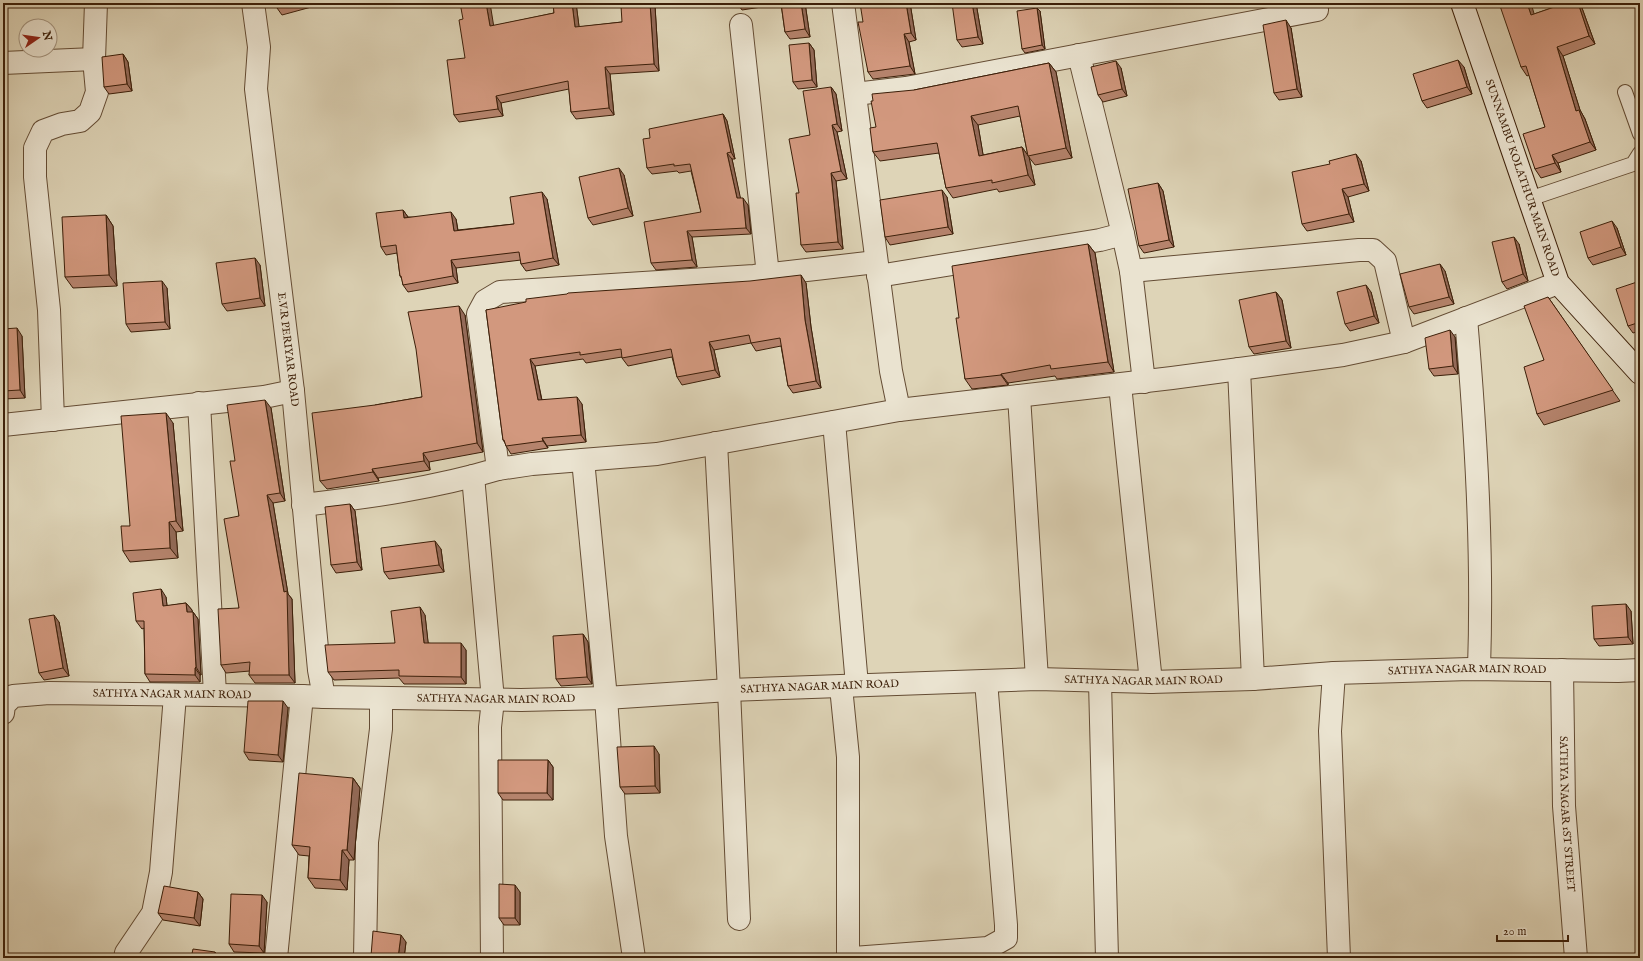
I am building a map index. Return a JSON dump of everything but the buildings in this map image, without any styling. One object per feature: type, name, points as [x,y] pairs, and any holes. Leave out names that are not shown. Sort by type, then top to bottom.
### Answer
[{"type":"street","points":[[53,420],[49,310],[35,177],[35,148],[43,131],[62,124],[80,121],[90,112],[97,92],[94,59],[96,3]]},
{"type":"street","name":"E.V.R PERIYAR ROAD","points":[[252,3],[259,47],[256,89],[293,392],[319,670],[324,698]]},
{"type":"street","points":[[843,3],[891,371],[899,410]]},
{"type":"street","name":"SUNNAMBU KOLATHUR MAIN ROAD","points":[[1462,3],[1558,283],[1637,366]]},
{"type":"street","points":[[855,94],[906,88],[1317,10]]},
{"type":"street","points":[[741,25],[768,275]]},
{"type":"street","points":[[1079,55],[1131,271],[1144,382]]},
{"type":"street","points":[[3,63],[94,59]]},
{"type":"street","points":[[498,469],[478,314],[486,301],[500,292],[877,269],[1100,240],[1123,234]]},
{"type":"street","points":[[1131,271],[1359,250],[1373,250],[1385,261],[1404,342]]},
{"type":"street","points":[[303,505],[374,497],[498,469],[657,454],[899,410],[1144,382],[1342,355],[1404,342],[1558,283]]},
{"type":"street","points":[[1466,318],[1473,397],[1481,558],[1479,669]]},
{"type":"street","points":[[1239,369],[1253,679]]},
{"type":"street","points":[[1120,384],[1151,682]]},
{"type":"street","points":[[3,425],[264,397],[293,392]]},
{"type":"street","points":[[1019,396],[1037,679]]},
{"type":"street","points":[[199,403],[215,694]]},
{"type":"street","points":[[834,422],[849,686],[848,958]]},
{"type":"street","points":[[716,443],[739,919]]},
{"type":"street","points":[[583,460],[606,698],[616,836],[634,958]]},
{"type":"street","points":[[472,476],[493,700],[490,727],[492,958]]},
{"type":"street","name":"SATHYA NAGAR MAIN ROAD","points":[[3,709],[13,696],[49,693],[215,694],[324,698],[493,700],[606,698],[729,690],[1037,679],[1100,682],[1151,682],[1253,679],[1334,673],[1479,669],[1640,670]]},
{"type":"street","name":"SATHYA NAGAR 1ST STREET","points":[[1562,670],[1564,806],[1576,958]]},
{"type":"street","points":[[1334,673],[1330,731],[1338,958]]},
{"type":"street","points":[[853,958],[988,948],[1006,938],[986,681]]},
{"type":"street","points":[[1100,682],[1107,958]]},
{"type":"street","points":[[125,958],[126,953],[153,913],[160,879],[175,694]]},
{"type":"street","points":[[276,958],[302,696]]},
{"type":"street","points":[[365,958],[367,842],[381,729],[381,699]]},
{"type":"lane","points":[[1625,92],[1640,134]]},
{"type":"lane","points":[[1529,199],[1633,164],[1640,153]]}]
